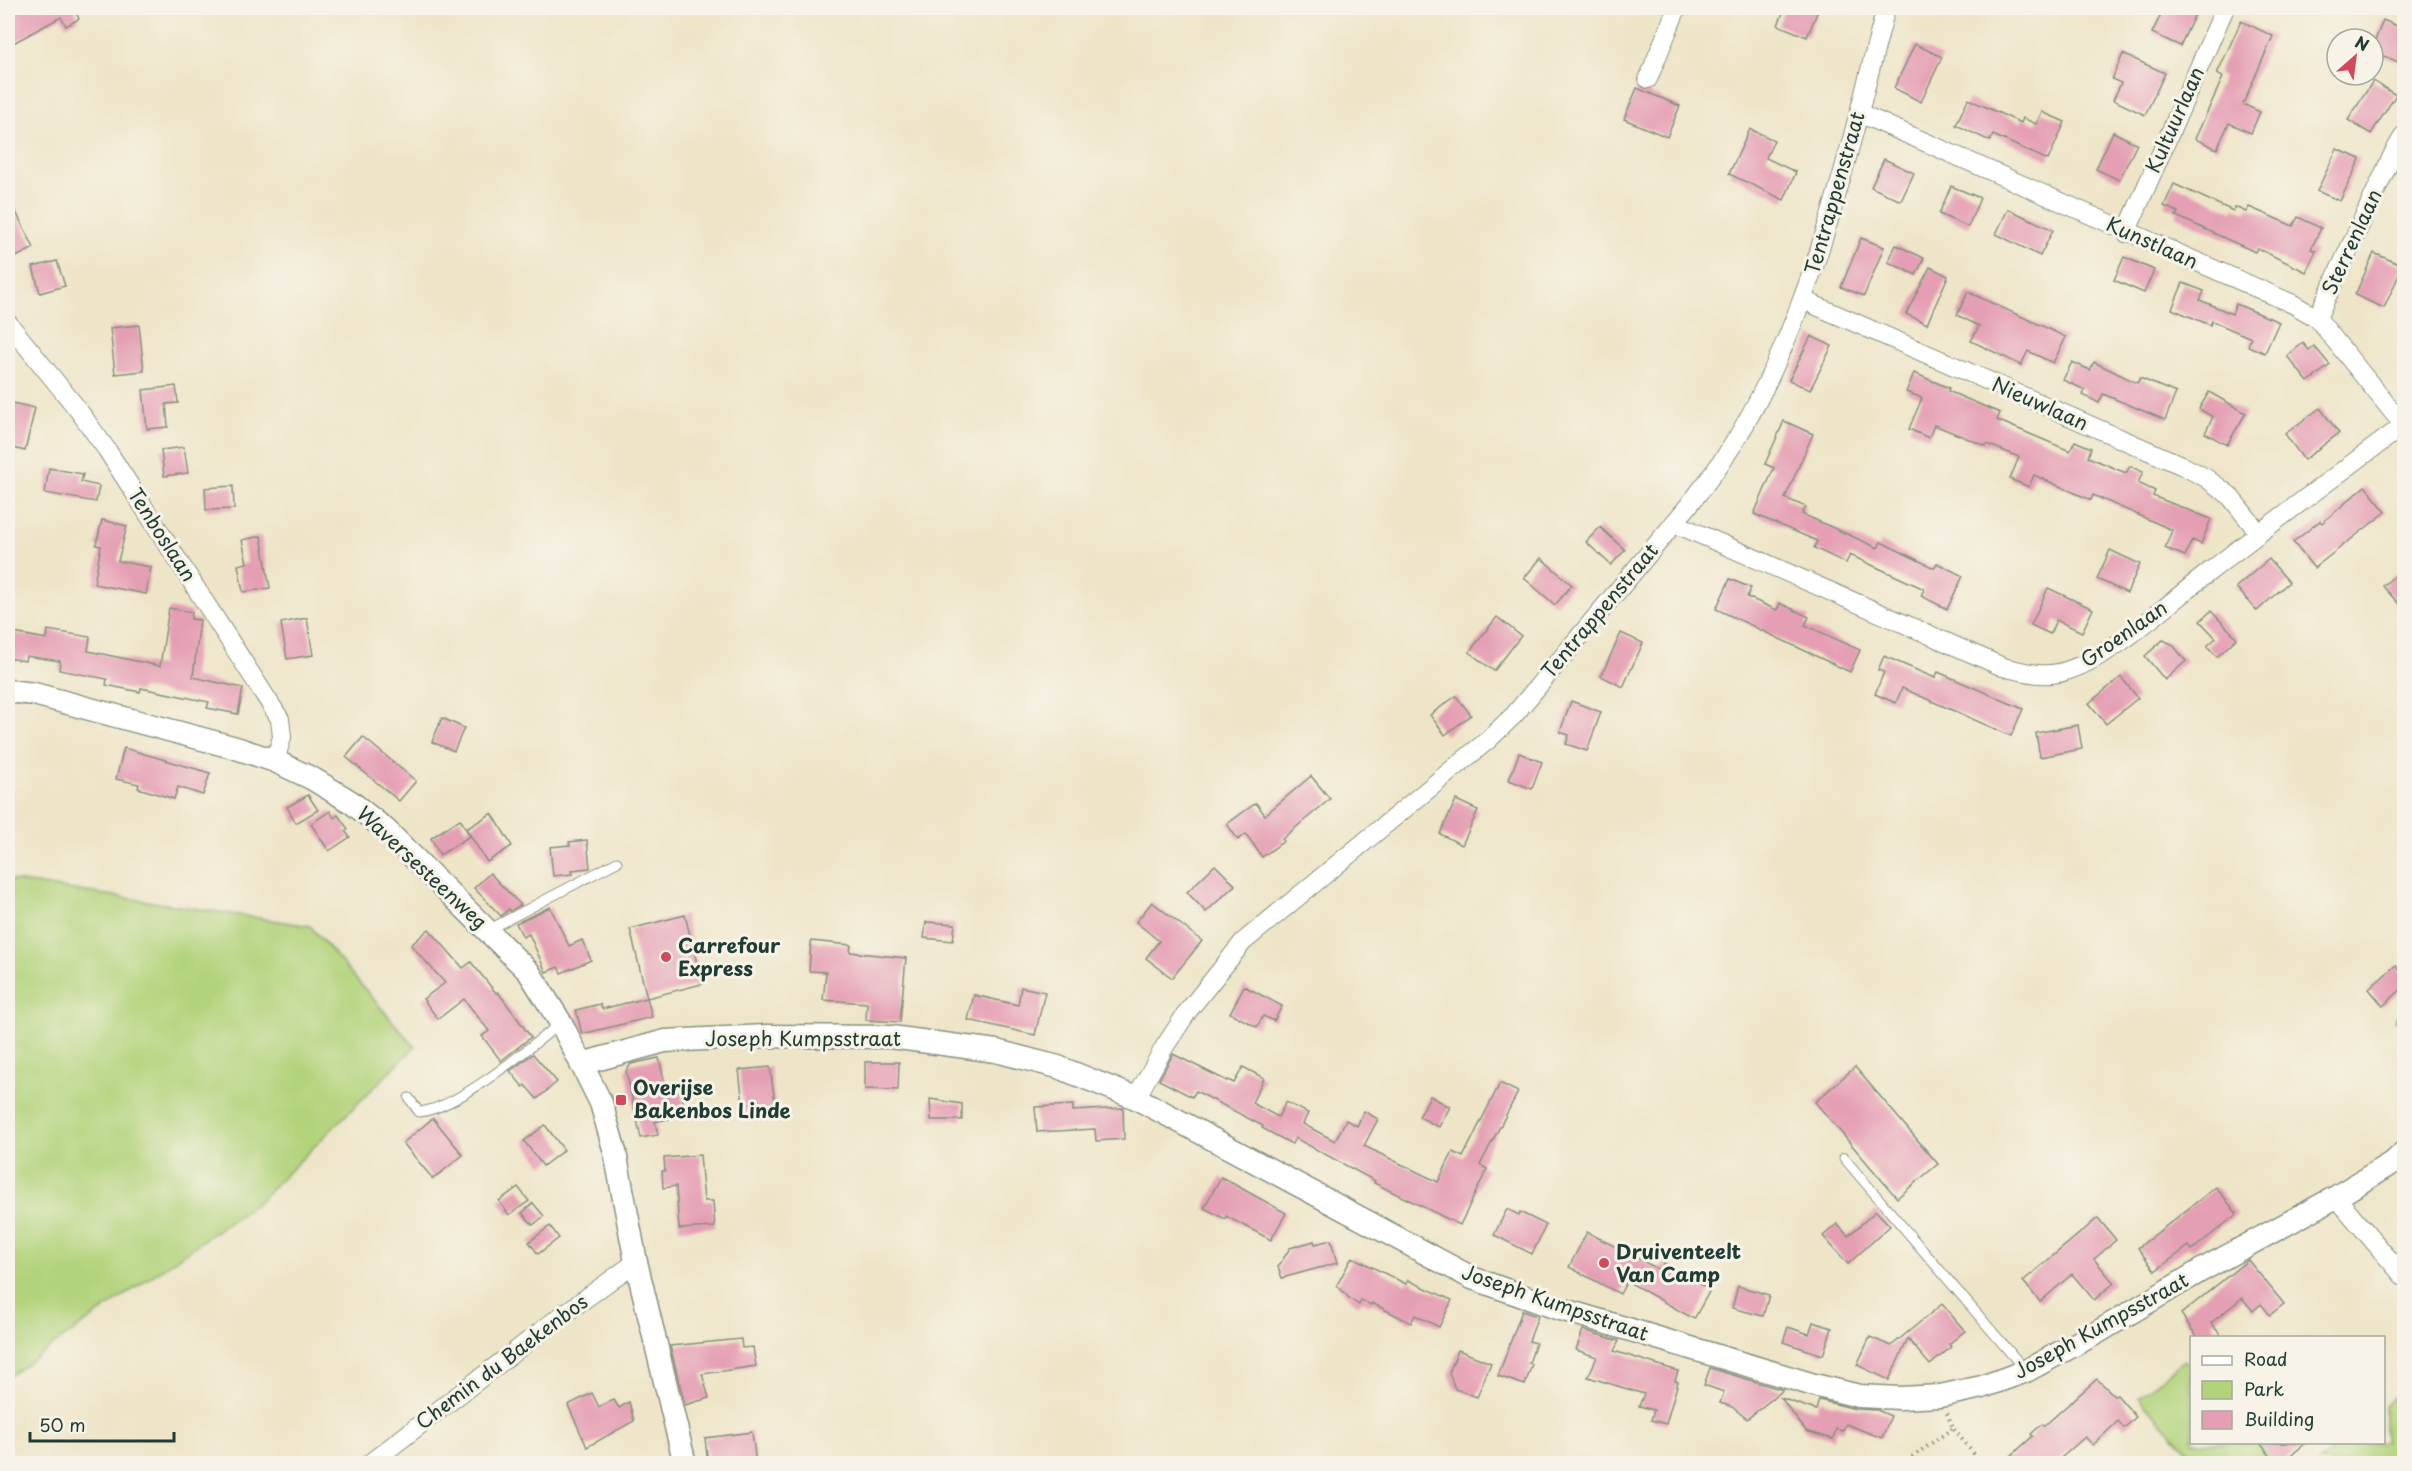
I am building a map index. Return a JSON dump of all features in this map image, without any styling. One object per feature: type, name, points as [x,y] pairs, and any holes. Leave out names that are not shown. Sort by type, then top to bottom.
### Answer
[{"type":"street","points":[[1648,80],[1677,8]]},
{"type":"street","name":"Tentrappenstraat","points":[[1136,1098],[1188,1011],[1243,942],[1488,740],[1514,715],[1716,470],[1735,441],[1781,353],[1803,300],[1859,113],[1886,8]]},
{"type":"street","name":"Kultuurlaan","points":[[2126,233],[2224,8]]},
{"type":"street","name":"Kunstlaan","points":[[1859,113],[2126,233],[2293,304],[2318,318],[2404,426]]},
{"type":"street","name":"Sterrenlaan","points":[[2318,318],[2393,154],[2404,135]]},
{"type":"street","name":"Nieuwlaan","points":[[1803,300],[2206,478],[2229,495],[2259,533]]},
{"type":"street","name":"Tenboslaan","points":[[8,323],[76,407],[107,450],[280,719],[282,737],[275,761]]},
{"type":"street","name":"Groenlaan","points":[[1674,523],[2003,667],[2034,674],[2064,672],[2091,661],[2404,426]]},
{"type":"street","name":"Waversesteenweg","points":[[8,692],[34,694],[236,748],[275,761],[313,779],[351,802],[412,855],[529,972],[561,1023],[601,1103],[615,1152],[636,1261],[685,1464]]},
{"type":"street","name":"Joseph Kumpsstraat","points":[[581,1064],[665,1041],[766,1036],[891,1037],[996,1051],[1058,1067],[1136,1098],[1472,1278],[1551,1306],[1814,1385],[1859,1395],[1900,1398],[1940,1396],[1982,1387],[2026,1371],[2098,1332],[2200,1271],[2336,1197],[2395,1161],[2404,1152]]},
{"type":"street","points":[[2336,1197],[2404,1277]]},
{"type":"street","name":"Chemin du Baekenbos","points":[[369,1464],[636,1261]]},
{"type":"lane","points":[[488,930],[617,862]]},
{"type":"lane","points":[[409,1098],[419,1112],[430,1112],[446,1106],[493,1075],[561,1023]]},
{"type":"lane","points":[[1844,1158],[2026,1371]]},
{"type":"path","points":[[1940,1396],[1953,1428],[1982,1464]]},
{"type":"path","points":[[1902,1464],[1953,1428]]},
{"type":"green space","points":[[8,880],[310,926],[415,1047],[258,1202],[8,1377]]},
{"type":"green space","points":[[2184,1360],[2190,1366],[2190,1444],[2262,1444],[2281,1463],[2198,1463],[2139,1397]]},
{"type":"green space","points":[[2404,1388],[2404,1463],[2318,1463],[2341,1444],[2385,1444],[2385,1405]]},
{"type":"building","points":[[21,8],[79,8],[75,10],[79,19],[66,26],[61,17],[8,46],[8,15]]},
{"type":"building","points":[[1785,8],[1819,8],[1807,37],[1778,25]]},
{"type":"building","points":[[2164,8],[2198,8],[2180,46],[2152,33]]},
{"type":"building","points":[[2383,20],[2404,29],[2404,64],[2385,57],[2385,27],[2380,27]]},
{"type":"building","points":[[2241,21],[2273,36],[2243,104],[2260,112],[2251,133],[2229,123],[2217,149],[2195,139],[2223,77],[2217,74]]},
{"type":"building","points":[[1915,44],[1942,57],[1921,102],[1894,88]]},
{"type":"building","points":[[2123,54],[2165,73],[2145,115],[2113,100],[2121,83],[2112,79]]},
{"type":"building","points":[[2369,87],[2383,87],[2396,95],[2371,134],[2348,120]]},
{"type":"building","points":[[1637,88],[1680,106],[1667,137],[1624,119]]},
{"type":"building","points":[[1968,99],[2021,123],[2023,118],[2036,124],[2042,112],[2065,122],[2048,160],[1993,135],[1990,141],[1956,125]]},
{"type":"building","points":[[1750,129],[1774,140],[1766,158],[1796,172],[1784,200],[1729,174]]},
{"type":"building","points":[[2113,132],[2137,144],[2119,180],[2096,169]]},
{"type":"building","points":[[2337,149],[2360,159],[2340,201],[2317,191]]},
{"type":"building","points":[[1884,159],[1914,173],[1901,201],[1871,187]]},
{"type":"building","points":[[2174,184],[2233,211],[2235,207],[2246,212],[2249,207],[2293,226],[2298,217],[2321,228],[2311,249],[2316,251],[2306,272],[2257,248],[2255,252],[2176,216],[2178,212],[2164,206]]},
{"type":"building","points":[[1951,186],[1980,198],[1968,227],[1939,214]]},
{"type":"building","points":[[8,196],[34,248],[8,261]]},
{"type":"building","points":[[2008,209],[2053,230],[2040,256],[1996,234]]},
{"type":"building","points":[[1861,238],[1884,247],[1864,296],[1841,287]]},
{"type":"building","points":[[1896,245],[1924,258],[1916,275],[1888,262]]},
{"type":"building","points":[[2374,253],[2403,266],[2384,308],[2355,295]]},
{"type":"building","points":[[2124,257],[2154,270],[2144,293],[2114,280]]},
{"type":"building","points":[[57,261],[65,286],[40,293],[33,267]]},
{"type":"building","points":[[1930,267],[1948,276],[1927,324],[1906,314]]},
{"type":"building","points":[[2183,283],[2204,291],[2200,300],[2232,314],[2236,304],[2279,322],[2265,353],[2248,346],[2251,338],[2212,321],[2210,325],[2172,309]]},
{"type":"building","points":[[1968,292],[2066,337],[2053,363],[2028,351],[2021,365],[1971,341],[1979,326],[1957,315]]},
{"type":"building","points":[[139,325],[144,371],[115,374],[110,328]]},
{"type":"building","points":[[1811,336],[1832,346],[1810,390],[1789,380]]},
{"type":"building","points":[[2303,343],[2309,350],[2314,346],[2330,365],[2308,382],[2287,356]]},
{"type":"building","points":[[2072,362],[2090,370],[2094,362],[2137,383],[2140,378],[2176,393],[2165,420],[2103,394],[2099,403],[2083,395],[2085,390],[2063,380]]},
{"type":"building","points":[[1914,373],[1949,388],[1948,391],[2000,413],[1997,420],[2070,451],[2075,441],[2091,448],[2088,457],[2126,473],[2130,466],[2143,472],[2138,483],[2155,491],[2153,496],[2211,519],[2201,544],[2192,540],[2185,556],[2165,548],[2172,530],[2093,495],[2091,500],[2034,475],[2029,487],[2010,479],[2019,457],[1934,425],[1929,438],[1909,429],[1922,398],[1906,392]]},
{"type":"building","points":[[176,386],[178,403],[166,404],[168,427],[147,429],[143,390]]},
{"type":"building","points":[[2209,392],[2246,413],[2227,445],[2205,433],[2213,417],[2199,409]]},
{"type":"building","points":[[8,402],[35,408],[25,451],[8,447]]},
{"type":"building","points":[[2320,408],[2339,433],[2304,460],[2285,434]]},
{"type":"building","points":[[1784,421],[1813,434],[1785,498],[1806,507],[1802,514],[1878,548],[1881,542],[1934,568],[1937,563],[1963,576],[1947,609],[1921,596],[1924,589],[1850,555],[1846,563],[1814,548],[1817,541],[1754,514],[1774,468],[1765,464]]},
{"type":"building","points":[[184,447],[188,473],[164,476],[161,450]]},
{"type":"building","points":[[49,468],[83,474],[81,482],[99,486],[96,502],[45,493]]},
{"type":"building","points":[[233,486],[234,509],[206,510],[205,488]]},
{"type":"building","points":[[2365,486],[2386,512],[2314,568],[2293,542],[2320,521],[2322,523]]},
{"type":"building","points":[[102,520],[127,526],[118,561],[151,567],[146,594],[94,584],[101,546],[96,545]]},
{"type":"building","points":[[1600,527],[1625,550],[1611,565],[1586,542]]},
{"type":"building","points":[[261,536],[270,588],[243,592],[238,565],[247,563],[242,540]]},
{"type":"building","points":[[2110,550],[2140,564],[2127,593],[2097,579]]},
{"type":"building","points":[[1541,558],[1572,585],[1555,605],[1524,578]]},
{"type":"building","points":[[2269,559],[2289,582],[2257,611],[2236,587]]},
{"type":"building","points":[[2404,567],[2404,610],[2383,586]]},
{"type":"building","points":[[1730,579],[1751,588],[1747,597],[1777,610],[1780,603],[1809,617],[1805,625],[1860,650],[1850,672],[1716,609]]},
{"type":"building","points":[[2048,588],[2093,609],[2082,632],[2056,620],[2050,634],[2031,625]]},
{"type":"building","points":[[169,608],[192,612],[191,619],[200,620],[193,677],[243,688],[238,714],[207,708],[209,702],[141,688],[140,692],[106,685],[107,679],[59,670],[60,661],[26,656],[25,661],[8,658],[8,632],[47,639],[48,630],[90,637],[88,651],[160,666]]},
{"type":"building","points":[[2211,611],[2237,638],[2217,657],[2207,646],[2216,638],[2200,621]]},
{"type":"building","points":[[1497,617],[1521,636],[1494,671],[1469,652]]},
{"type":"building","points":[[307,618],[313,655],[287,659],[281,623]]},
{"type":"building","points":[[1621,633],[1643,643],[1623,687],[1601,676]]},
{"type":"building","points":[[2163,640],[2172,644],[2186,661],[2165,680],[2145,656]]},
{"type":"building","points":[[1884,656],[1935,678],[1938,672],[2023,709],[2011,736],[1902,688],[1896,703],[1875,694],[1884,672],[1878,670]]},
{"type":"building","points":[[2121,677],[2138,698],[2106,724],[2089,703]]},
{"type":"building","points":[[1456,696],[1471,715],[1445,735],[1430,715]]},
{"type":"building","points":[[1571,701],[1601,712],[1587,751],[1566,744],[1569,735],[1560,732]]},
{"type":"building","points":[[442,718],[464,728],[454,751],[432,742]]},
{"type":"building","points":[[2078,725],[2082,749],[2040,757],[2036,733]]},
{"type":"building","points":[[363,737],[416,781],[399,801],[346,757]]},
{"type":"building","points":[[124,748],[210,773],[203,795],[178,787],[174,799],[138,788],[139,784],[116,779]]},
{"type":"building","points":[[1519,753],[1542,762],[1532,789],[1509,780]]},
{"type":"building","points":[[1311,776],[1330,799],[1282,839],[1284,841],[1262,857],[1246,834],[1238,840],[1227,824],[1256,803],[1265,815]]},
{"type":"building","points":[[308,795],[318,810],[296,823],[287,807]]},
{"type":"building","points":[[1456,800],[1478,810],[1462,845],[1440,834]]},
{"type":"building","points":[[330,811],[334,818],[338,815],[348,829],[345,831],[350,837],[329,851],[311,824]]},
{"type":"building","points":[[492,813],[512,846],[487,862],[466,829]]},
{"type":"building","points":[[460,819],[470,836],[440,855],[431,838]]},
{"type":"building","points":[[587,840],[590,868],[572,870],[573,874],[553,876],[550,847]]},
{"type":"building","points":[[1215,865],[1235,885],[1206,912],[1187,892]]},
{"type":"building","points":[[490,873],[521,905],[510,911],[509,909],[501,916],[474,888]]},
{"type":"building","points":[[1152,902],[1202,941],[1172,978],[1146,958],[1159,941],[1136,922]]},
{"type":"building","points":[[550,907],[569,946],[582,940],[591,960],[561,973],[558,967],[546,972],[529,934],[523,937],[516,923]]},
{"type":"building","name":"Carrefour Express","points":[[685,915],[702,984],[647,998],[630,929]]},
{"type":"building","points":[[926,922],[955,924],[953,941],[924,938]]},
{"type":"building","points":[[429,929],[463,968],[471,962],[496,993],[498,992],[531,1037],[501,1061],[482,1036],[489,1031],[464,999],[438,1019],[423,999],[445,983],[411,945]]},
{"type":"building","points":[[811,941],[851,945],[850,952],[906,958],[900,1022],[866,1020],[867,1003],[823,1000],[826,972],[809,971]]},
{"type":"building","points":[[2396,965],[2404,975],[2404,987],[2383,1006],[2369,989]]},
{"type":"building","points":[[1244,986],[1282,1006],[1274,1021],[1263,1016],[1257,1027],[1230,1013]]},
{"type":"building","points":[[1021,987],[1045,992],[1035,1035],[968,1020],[974,995],[1018,1005]]},
{"type":"building","points":[[647,998],[652,1017],[582,1034],[576,1010],[600,1004],[602,1009]]},
{"type":"building","points":[[533,1054],[557,1082],[537,1099],[510,1071]]},
{"type":"building","points":[[1173,1054],[1234,1083],[1243,1067],[1264,1078],[1252,1103],[1278,1117],[1286,1102],[1308,1113],[1303,1124],[1335,1141],[1346,1120],[1357,1126],[1364,1111],[1378,1119],[1364,1146],[1438,1182],[1453,1152],[1463,1157],[1500,1083],[1518,1092],[1480,1165],[1487,1169],[1460,1225],[1374,1183],[1375,1181],[1295,1138],[1292,1144],[1196,1091],[1192,1097],[1159,1080]]},
{"type":"building","points":[[659,1058],[667,1093],[681,1092],[686,1115],[655,1122],[658,1135],[641,1138],[626,1071],[631,1064]]},
{"type":"building","points":[[865,1062],[899,1062],[898,1090],[865,1089]]},
{"type":"building","points":[[770,1067],[776,1110],[744,1113],[739,1070]]},
{"type":"building","points":[[1855,1067],[1938,1164],[1897,1198],[1815,1102]]},
{"type":"building","points":[[1430,1096],[1450,1107],[1439,1127],[1419,1117]]},
{"type":"building","points":[[930,1099],[962,1104],[962,1120],[931,1120]]},
{"type":"building","points":[[1073,1105],[1073,1111],[1123,1108],[1124,1139],[1096,1141],[1095,1129],[1037,1132],[1035,1107]]},
{"type":"building","points":[[433,1118],[463,1155],[433,1179],[403,1143]]},
{"type":"building","points":[[545,1125],[564,1150],[543,1166],[524,1141]]},
{"type":"building","points":[[700,1155],[704,1201],[713,1201],[715,1227],[679,1229],[676,1186],[663,1188],[664,1158]]},
{"type":"building","points":[[1221,1177],[1286,1213],[1271,1240],[1226,1216],[1225,1219],[1204,1208]]},
{"type":"building","points":[[518,1187],[529,1201],[509,1215],[499,1201]]},
{"type":"building","points":[[2216,1187],[2237,1214],[2192,1250],[2189,1246],[2155,1271],[2138,1248]]},
{"type":"building","points":[[533,1203],[544,1216],[533,1225],[522,1213]]},
{"type":"building","points":[[1507,1209],[1519,1215],[1520,1212],[1546,1225],[1532,1254],[1494,1235]]},
{"type":"building","points":[[1876,1211],[1890,1226],[1848,1264],[1823,1236],[1837,1224],[1848,1236]]},
{"type":"building","points":[[2098,1218],[2116,1240],[2094,1259],[2114,1283],[2094,1300],[2072,1274],[2040,1302],[2023,1281]]},
{"type":"building","points":[[550,1226],[559,1238],[538,1254],[529,1242]]},
{"type":"building","points":[[1587,1232],[1660,1270],[1664,1263],[1710,1290],[1694,1319],[1627,1281],[1620,1294],[1569,1267]]},
{"type":"building","points":[[1331,1240],[1337,1263],[1282,1278],[1278,1267],[1290,1248],[1314,1241],[1315,1244]]},
{"type":"building","points":[[1352,1257],[1406,1284],[1408,1280],[1452,1300],[1439,1327],[1415,1315],[1411,1323],[1372,1303],[1371,1305],[1361,1300],[1359,1305],[1349,1298],[1337,1285]]},
{"type":"building","points":[[2248,1260],[2284,1304],[2270,1315],[2261,1304],[2253,1311],[2242,1298],[2211,1323],[2221,1336],[2197,1336],[2181,1314]]},
{"type":"building","points":[[1738,1286],[1769,1295],[1763,1316],[1732,1308]]},
{"type":"building","points":[[1942,1304],[1965,1331],[1949,1344],[1951,1347],[1930,1365],[1908,1339],[1889,1380],[1857,1365],[1870,1337],[1891,1346]]},
{"type":"building","points":[[1522,1311],[1538,1316],[1529,1341],[1536,1343],[1525,1385],[1498,1376]]},
{"type":"building","points":[[1813,1322],[1832,1328],[1823,1355],[1783,1342],[1788,1327],[1809,1334]]},
{"type":"building","points":[[1583,1330],[1619,1341],[1614,1351],[1678,1371],[1675,1381],[1678,1382],[1666,1424],[1651,1420],[1654,1410],[1639,1406],[1644,1394],[1588,1377],[1597,1357],[1576,1350]]},
{"type":"building","points":[[741,1339],[742,1348],[753,1347],[756,1366],[702,1374],[709,1398],[685,1405],[670,1346]]},
{"type":"building","points":[[1458,1350],[1491,1363],[1477,1397],[1455,1389],[1449,1373]]},
{"type":"building","points":[[1710,1368],[1783,1390],[1747,1419],[1732,1407],[1720,1403],[1724,1392],[1704,1385]]},
{"type":"building","points":[[2097,1379],[2115,1396],[2117,1395],[2136,1417],[2124,1428],[2118,1421],[2093,1445],[2085,1437],[2054,1464],[2002,1464],[2033,1436],[2031,1434],[2042,1424],[2044,1426]]},
{"type":"building","points":[[592,1393],[599,1407],[614,1400],[619,1408],[629,1402],[634,1421],[587,1447],[568,1405]]},
{"type":"building","points":[[1781,1398],[1816,1410],[1819,1400],[1856,1409],[1877,1410],[1891,1416],[1882,1438],[1846,1424],[1843,1431],[1836,1429],[1833,1439],[1806,1431]]},
{"type":"building","points":[[752,1432],[756,1464],[708,1464],[705,1438]]},
{"type":"building","points":[[2261,1444],[2305,1444],[2280,1464],[2277,1464]]},
{"type":"place","name":"Carrefour Express","points":[[666,957]]},
{"type":"place","name":"Overijse Bakenbos Linde","points":[[621,1100]]},
{"type":"place","name":"Druiventeelt Van Camp","points":[[1604,1263]]}]
